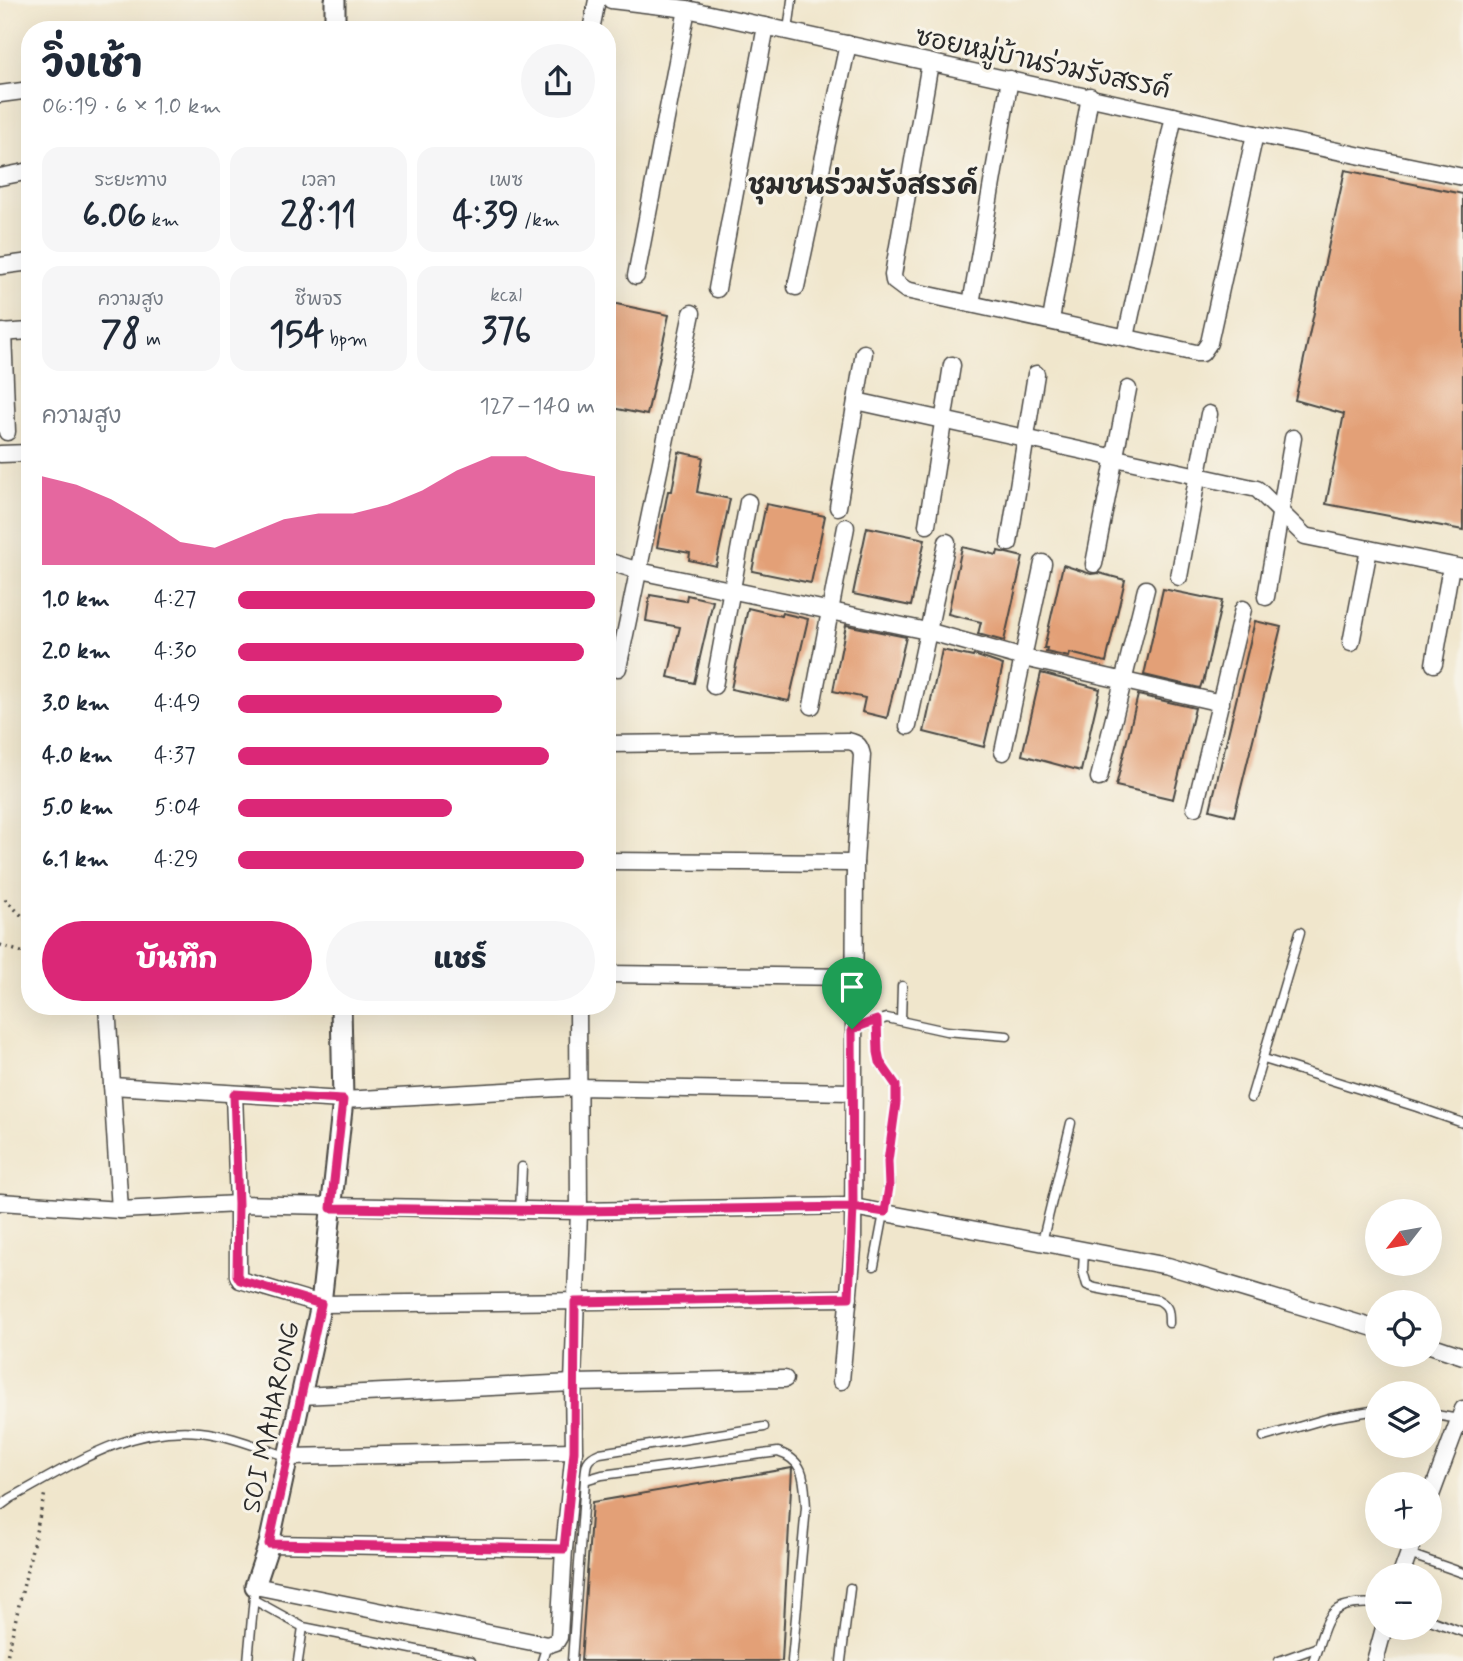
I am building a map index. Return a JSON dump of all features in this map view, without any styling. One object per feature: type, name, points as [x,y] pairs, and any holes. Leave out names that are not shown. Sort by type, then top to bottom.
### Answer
[{"type":"street","points":[[335,0],[335,21]]},
{"type":"street","points":[[593,21],[597,0]]},
{"type":"street","name":"ซอยหมู่บ้านร่วมรังสรรค์","points":[[611,0],[687,9],[1463,177]]},
{"type":"street","points":[[636,276],[687,9]]},
{"type":"street","points":[[717,289],[766,26]]},
{"type":"street","points":[[796,287],[848,44]]},
{"type":"street","points":[[930,63],[894,281],[906,290],[1196,353],[1206,349],[1255,134]]},
{"type":"street","points":[[971,304],[1010,79]]},
{"type":"street","points":[[0,94],[21,91]]},
{"type":"street","points":[[1051,320],[1090,96]]},
{"type":"street","points":[[1126,337],[1174,116]]},
{"type":"street","points":[[0,177],[21,174]]},
{"type":"street","points":[[0,265],[21,263]]},
{"type":"street","points":[[618,668],[692,313]]},
{"type":"street","points":[[7,432],[2,332],[21,331]]},
{"type":"street","points":[[838,507],[864,353]]},
{"type":"street","points":[[927,525],[951,365]]},
{"type":"street","points":[[1009,543],[1035,374]]},
{"type":"street","points":[[1094,564],[1128,389]]},
{"type":"street","points":[[856,401],[1257,489],[1305,536],[1457,567],[1434,664]]},
{"type":"street","points":[[1179,578],[1209,414]]},
{"type":"street","points":[[1266,597],[1293,438]]},
{"type":"street","points":[[0,454],[21,453]]},
{"type":"street","points":[[714,686],[748,502]]},
{"type":"street","points":[[812,706],[846,527]]},
{"type":"street","points":[[908,726],[947,541]]},
{"type":"street","points":[[1351,643],[1369,549]]},
{"type":"street","points":[[1003,752],[1043,563]]},
{"type":"street","points":[[616,564],[639,571],[731,588],[927,631],[1024,658],[1221,703]]},
{"type":"street","points":[[1099,778],[1146,589]]},
{"type":"street","points":[[1195,807],[1243,609]]},
{"type":"street","points":[[616,744],[848,741],[858,744],[862,755],[855,863],[851,1207],[841,1381]]},
{"type":"street","points":[[616,861],[855,863]]},
{"type":"street","points":[[616,974],[853,977]]},
{"type":"street","points":[[108,1015],[120,1210]]},
{"type":"street","name":"SOI MAHARONG","points":[[255,1593],[269,1544],[321,1304],[343,1100],[341,1015]]},
{"type":"street","points":[[255,1593],[545,1653],[559,1637],[574,1451],[573,1383],[579,1211],[578,1015]]},
{"type":"street","points":[[112,1086],[343,1100],[578,1087],[853,1092]]},
{"type":"street","points":[[234,1094],[238,1204],[237,1275],[240,1280],[321,1304],[847,1297]]},
{"type":"street","points":[[0,1202],[120,1210],[238,1204],[520,1211],[851,1207],[1168,1266],[1365,1325]]},
{"type":"street","points":[[1442,1349],[1463,1356]]},
{"type":"street","points":[[301,1396],[573,1383],[785,1379]]},
{"type":"street","points":[[1440,1472],[1461,1414]]},
{"type":"street","points":[[288,1457],[574,1451]]},
{"type":"street","points":[[269,1544],[564,1549]]},
{"type":"street","points":[[1406,1563],[1411,1549]]},
{"type":"street","points":[[1375,1661],[1381,1640]]},
{"type":"lane","points":[[788,31],[793,0]]},
{"type":"lane","points":[[1251,1098],[1300,932]]},
{"type":"lane","points":[[901,1020],[902,986]]},
{"type":"lane","points":[[852,1029],[887,1018],[946,1031],[1007,1036]]},
{"type":"lane","points":[[874,1266],[889,1187],[888,1161],[896,1103],[896,1085],[880,1062],[877,1020]]},
{"type":"lane","points":[[1264,1059],[1463,1123]]},
{"type":"lane","points":[[1042,1242],[1071,1123]]},
{"type":"lane","points":[[520,1211],[522,1167]]},
{"type":"lane","points":[[1084,1250],[1083,1271],[1087,1285],[1095,1289],[1158,1300],[1166,1304],[1169,1310],[1169,1323]]},
{"type":"lane","points":[[1264,1437],[1329,1418],[1365,1412]]},
{"type":"lane","points":[[1442,1414],[1461,1414]]},
{"type":"lane","points":[[572,1661],[586,1462],[590,1457],[600,1453],[764,1427]]},
{"type":"lane","points":[[0,1506],[102,1449],[139,1435],[171,1430],[202,1432],[288,1457]]},
{"type":"lane","points":[[585,1480],[602,1475],[778,1452],[792,1457],[801,1468],[806,1507],[792,1661]]},
{"type":"lane","points":[[1409,1554],[1463,1573]]},
{"type":"lane","points":[[841,1661],[850,1588]]},
{"type":"lane","points":[[248,1661],[255,1593],[303,1627],[471,1661]]},
{"type":"lane","points":[[1312,1661],[1336,1608],[1356,1602],[1365,1603]]},
{"type":"lane","points":[[1442,1624],[1463,1632]]},
{"type":"lane","points":[[298,1661],[303,1627]]},
{"type":"lane","points":[[1279,1661],[1318,1647]]},
{"type":"path","points":[[5,899],[21,915]]},
{"type":"path","points":[[0,945],[21,952]]},
{"type":"path","points":[[6,1661],[49,1478]]},
{"type":"building","points":[[1345,170],[1463,194],[1463,530],[1326,504],[1344,414],[1295,400]]},
{"type":"building","points":[[616,304],[669,315],[647,415],[616,409]]},
{"type":"building","points":[[679,452],[703,457],[697,492],[730,499],[716,566],[689,560],[690,553],[657,547]]},
{"type":"building","points":[[766,504],[825,516],[811,583],[752,571]]},
{"type":"building","points":[[867,527],[925,539],[911,606],[853,594]]},
{"type":"building","points":[[962,547],[997,555],[998,551],[1023,557],[1004,641],[978,634],[981,622],[948,614]]},
{"type":"building","points":[[1063,565],[1091,574],[1099,573],[1125,580],[1106,662],[1070,653],[1069,657],[1046,652],[1047,648],[1044,648]]},
{"type":"building","points":[[1163,589],[1222,601],[1200,688],[1144,675]]},
{"type":"building","points":[[650,595],[686,601],[687,595],[713,601],[694,683],[668,677],[680,627],[646,621]]},
{"type":"building","points":[[748,608],[808,619],[789,701],[731,689]]},
{"type":"building","points":[[1255,621],[1281,627],[1234,816],[1210,810]]},
{"type":"building","points":[[846,625],[906,637],[887,718],[862,712],[865,698],[833,691]]},
{"type":"building","points":[[942,650],[973,657],[974,655],[1003,665],[984,747],[924,732]]},
{"type":"building","points":[[1041,673],[1100,689],[1081,771],[1022,755]]},
{"type":"building","points":[[1138,695],[1195,708],[1173,799],[1116,786]]},
{"type":"building","points":[[792,1468],[782,1661],[581,1661],[592,1502]]},
{"type":"district","name":"ชุมชนร่วมรังสรรค์","points":[[863,184]]},
{"type":"route","points":[[852,1029],[853,1207],[579,1211],[331,1208],[343,1100],[234,1094],[238,1204],[237,1275],[240,1280],[321,1304],[269,1544],[564,1549],[574,1451],[575,1302],[849,1297],[853,1207],[885,1212],[889,1187],[888,1161],[896,1103],[896,1085],[880,1062],[877,1020],[852,1029]]}]
